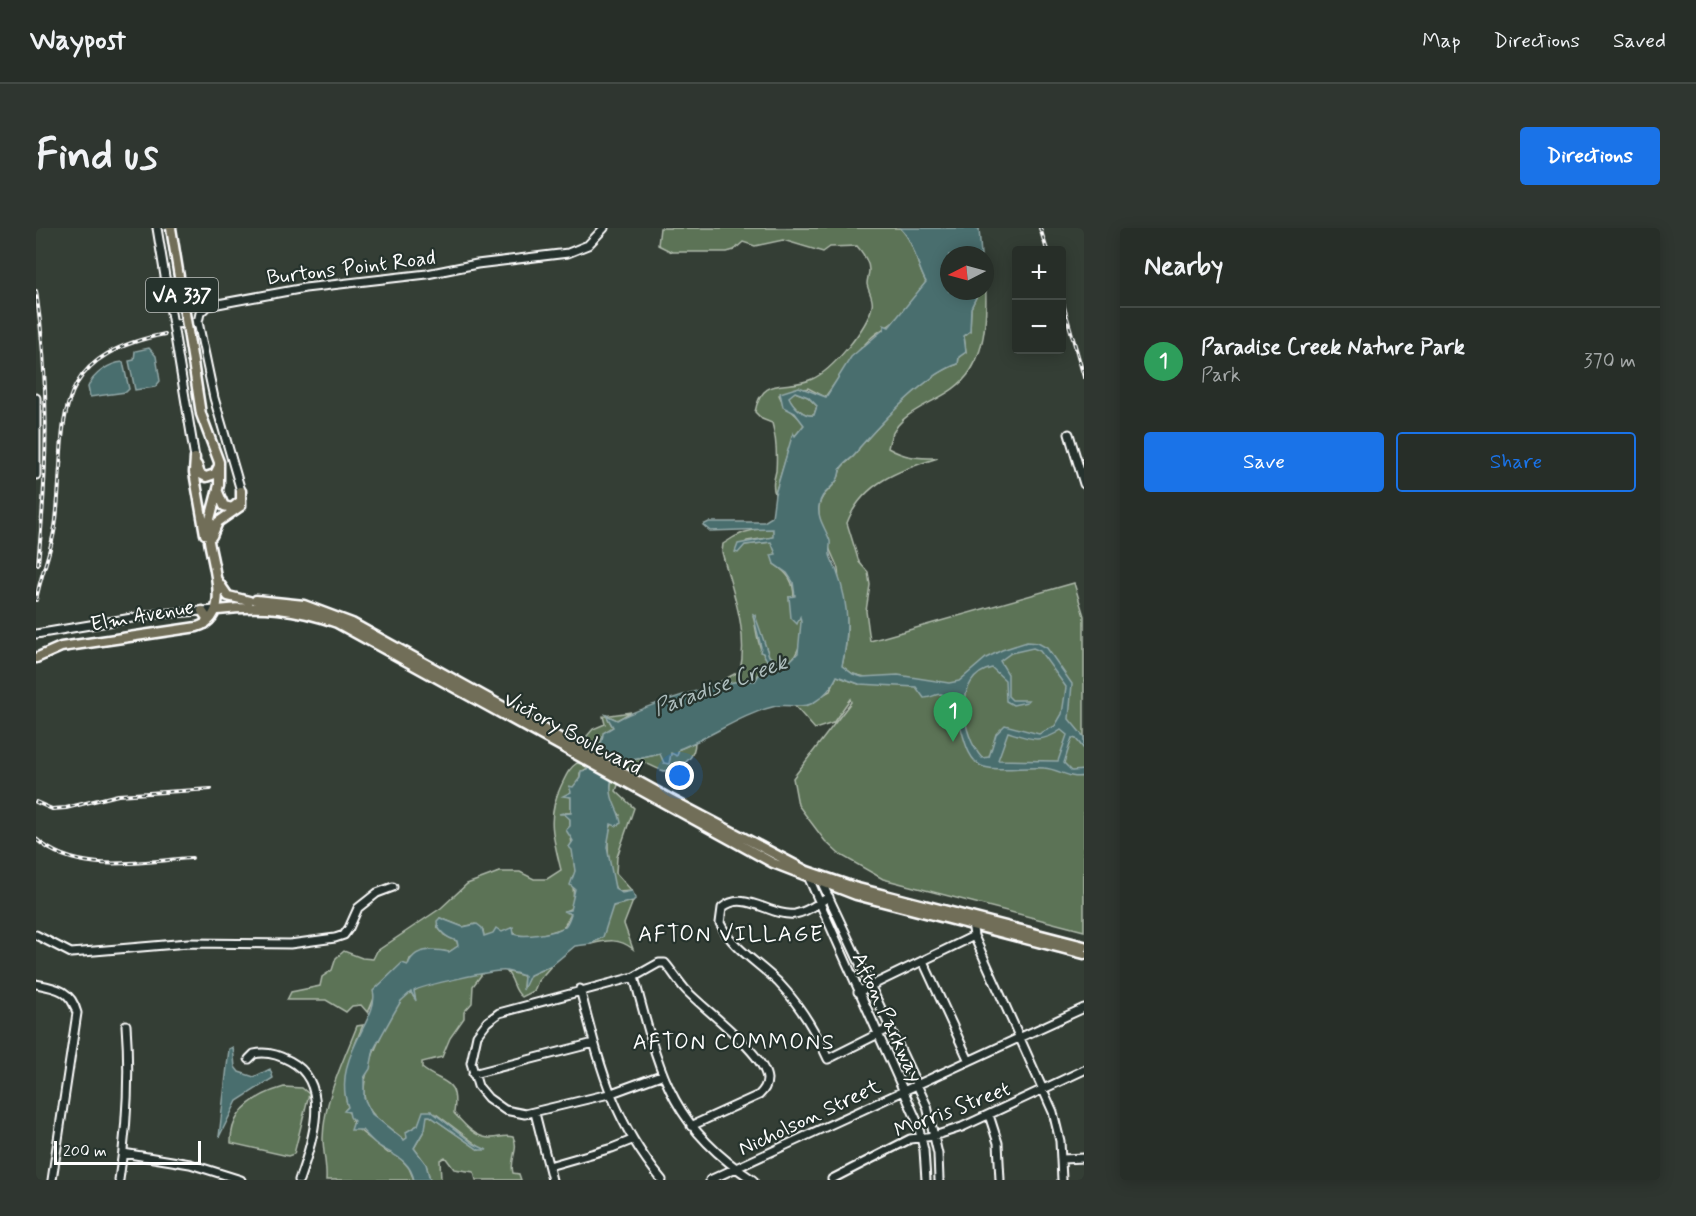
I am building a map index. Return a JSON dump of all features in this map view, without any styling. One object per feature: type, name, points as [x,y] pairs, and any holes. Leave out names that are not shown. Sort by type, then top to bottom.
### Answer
[{"type":"main road","name":"VA 337","points":[[171,228],[201,414],[215,445],[219,464],[219,485],[211,512],[209,539]]},
{"type":"main road","points":[[195,458],[198,470],[204,476],[213,475],[219,464]]},
{"type":"main road","points":[[195,458],[194,472],[209,539]]},
{"type":"main road","points":[[219,485],[220,501],[227,508],[237,504],[241,491]]},
{"type":"main road","points":[[209,539],[214,527],[241,506],[241,491]]},
{"type":"main road","points":[[211,512],[228,514]]},
{"type":"main road","name":"Elm Avenue","points":[[36,658],[61,647],[205,624],[218,607],[209,539]]},
{"type":"main road","points":[[214,572],[220,586],[228,596],[249,601]]},
{"type":"main road","name":"Victory Boulevard","points":[[218,607],[249,601],[276,601],[313,611],[823,884],[1084,946]]},
{"type":"main road","name":"Victory Boulevard","points":[[218,607],[264,606],[313,611]]},
{"type":"main road","points":[[198,611],[206,617],[205,624]]},
{"type":"main road","name":"Victory Boulevard","points":[[810,875],[1084,954]]},
{"type":"street","points":[[157,228],[195,458]]},
{"type":"street","name":"Burtons Point Road","points":[[198,322],[200,313],[207,306],[264,295],[353,281],[436,273],[522,257],[568,254],[588,245],[604,228]]},
{"type":"street","points":[[174,324],[198,322],[214,398],[241,491]]},
{"type":"street","points":[[36,398],[36,475]]},
{"type":"street","points":[[1069,434],[1084,484]]},
{"type":"street","points":[[36,634],[218,607]]},
{"type":"street","name":"Afton Parkway","points":[[810,875],[819,904],[904,1091],[922,1137],[926,1180]]},
{"type":"street","name":"Afton Parkway","points":[[823,884],[927,1106],[934,1136],[939,1180]]},
{"type":"street","points":[[36,934],[71,953],[188,942],[290,944],[344,935],[358,908],[377,893],[393,887]]},
{"type":"street","points":[[829,897],[798,913],[786,914],[746,902],[734,901],[722,908],[720,923],[737,948],[777,981],[804,1013],[828,1059],[890,1028]]},
{"type":"street","points":[[972,921],[974,936],[1021,1037],[1058,1127],[1062,1180]]},
{"type":"street","points":[[858,992],[974,936]]},
{"type":"street","points":[[923,961],[969,1061]]},
{"type":"street","points":[[661,1074],[609,1094],[535,1113],[514,1113],[495,1105],[482,1092],[473,1074],[472,1053],[475,1042],[492,1017],[516,1006],[634,977],[659,963],[665,963],[690,994],[734,1031],[765,1071],[767,1081],[759,1095],[691,1126]]},
{"type":"street","points":[[634,977],[661,1074],[691,1126],[716,1155],[753,1180]]},
{"type":"street","points":[[36,984],[66,992],[74,1003],[77,1013],[52,1180]]},
{"type":"street","points":[[580,989],[609,1094],[632,1140],[662,1180]]},
{"type":"street","name":"Nicholson Street","points":[[710,1180],[1084,1008]]},
{"type":"street","points":[[119,1180],[129,1067],[126,1025]]},
{"type":"street","points":[[473,1074],[594,1043]]},
{"type":"street","points":[[249,1059],[254,1054],[266,1053],[287,1059],[299,1066],[312,1085],[316,1111],[299,1180]]},
{"type":"street","name":"Morris Street","points":[[832,1179],[910,1139],[934,1136],[989,1115],[1084,1070]]},
{"type":"street","points":[[535,1113],[552,1180]]},
{"type":"street","points":[[989,1115],[999,1151],[1000,1180]]},
{"type":"street","points":[[549,1166],[632,1140]]},
{"type":"street","points":[[123,1153],[190,1164],[241,1180]]},
{"type":"street","points":[[1062,1159],[1084,1158]]},
{"type":"green space","points":[[660,228],[900,228],[909,240],[926,282],[909,306],[891,324],[864,345],[825,397],[808,388],[779,395],[784,404],[804,425],[795,436],[793,435],[775,494],[773,485],[776,471],[774,434],[772,423],[762,419],[755,412],[758,400],[763,392],[770,388],[803,382],[820,374],[839,358],[857,336],[872,306],[867,284],[869,267],[867,260],[857,246],[830,247],[823,252],[783,240],[755,246],[743,242],[734,250],[727,252],[672,252],[658,245]]},
{"type":"green space","points":[[975,300],[986,300],[984,331],[977,358],[971,370],[950,391],[901,422],[893,433],[888,448],[912,457],[938,458],[896,473],[872,488],[854,509],[847,523],[859,562],[868,572],[870,585],[866,611],[870,641],[1074,583],[1084,616],[1084,931],[883,879],[839,854],[825,841],[798,805],[793,778],[851,702],[850,699],[833,723],[815,729],[793,704],[803,706],[830,691],[837,676],[859,684],[865,677],[853,674],[842,666],[847,632],[846,613],[838,568],[820,520],[820,501],[839,477],[841,468],[892,413],[918,388],[945,369],[958,364],[959,357],[966,352],[964,336],[970,331],[971,308]]},
{"type":"green space","points":[[795,392],[808,397],[817,406],[814,415],[803,413],[793,403],[788,396]]},
{"type":"green space","points":[[773,529],[774,537],[747,541],[738,551],[744,545],[772,542],[776,554],[774,564],[786,574],[791,582],[794,598],[789,597],[789,601],[802,624],[802,636],[798,649],[788,663],[769,656],[753,615],[762,651],[765,657],[776,666],[759,673],[755,681],[740,681],[707,689],[740,671],[742,656],[741,626],[722,552],[723,544],[746,532]]},
{"type":"green space","points":[[631,712],[617,720],[607,715]]},
{"type":"green space","points":[[603,716],[606,716],[613,727],[606,732],[596,751],[587,736],[593,729],[605,724]]},
{"type":"green space","points":[[695,742],[689,759],[676,768],[664,771],[645,763],[625,770],[620,767],[628,761],[660,754],[669,763],[671,753]]},
{"type":"green space","points":[[577,763],[591,766],[580,773],[580,778],[568,796],[571,797],[571,813],[566,813],[570,819],[575,872],[574,899],[572,908],[565,911],[571,914],[563,928],[529,936],[522,936],[512,931],[484,936],[483,930],[475,924],[463,927],[440,918],[437,926],[444,935],[457,941],[458,946],[449,952],[429,952],[410,959],[408,965],[392,973],[382,983],[368,1013],[361,1005],[352,1006],[346,1012],[326,1000],[287,1000],[291,992],[320,986],[322,977],[332,970],[336,958],[344,951],[362,958],[373,959],[377,951],[441,908],[467,884],[499,872],[520,872],[534,879],[547,879],[561,870],[552,818],[556,797],[566,776]]},
{"type":"green space","points":[[613,779],[619,782],[616,791],[634,808],[617,857],[616,873],[632,891],[618,892],[610,870],[609,832],[620,815],[611,798],[610,788]]},
{"type":"green space","points":[[633,901],[624,924],[633,949],[623,943],[613,941],[591,944],[613,906]]},
{"type":"green space","points":[[552,965],[538,981],[534,991],[522,997],[506,971],[524,976],[523,988],[530,975]]},
{"type":"green space","points":[[477,973],[482,974],[473,986],[472,1003],[464,1012],[464,1018],[450,1038],[442,1057],[422,1062],[422,1068],[452,1087],[455,1101],[454,1113],[474,1132],[489,1138],[513,1137],[515,1146],[512,1168],[513,1173],[519,1174],[521,1180],[476,1180],[474,1172],[454,1169],[445,1157],[440,1160],[441,1180],[430,1180],[426,1164],[414,1148],[425,1129],[426,1116],[430,1116],[479,1150],[481,1148],[436,1114],[423,1114],[418,1125],[407,1132],[407,1138],[404,1140],[371,1112],[365,1100],[366,1076],[384,1030],[406,994],[411,992],[414,998],[414,991],[421,986]]},
{"type":"green space","points":[[363,1025],[348,1066],[345,1086],[348,1107],[345,1110],[349,1112],[354,1126],[388,1153],[397,1154],[409,1168],[414,1180],[326,1180],[323,1138],[327,1109],[335,1081],[357,1026]]},
{"type":"green space","points":[[284,1087],[302,1088],[309,1094],[294,1154],[288,1156],[231,1143],[235,1121],[240,1113],[264,1094]]},
{"type":"water","points":[[900,228],[979,228],[980,246],[940,246],[940,300],[975,300],[971,308],[970,331],[964,336],[966,352],[959,357],[958,364],[932,378],[892,413],[856,454],[843,465],[839,477],[820,501],[819,515],[830,541],[830,555],[841,584],[846,610],[845,652],[842,666],[862,677],[898,675],[949,683],[959,681],[986,658],[1002,650],[1027,642],[1038,643],[1047,648],[1072,684],[1069,719],[1084,737],[1084,749],[1076,739],[1072,738],[1064,763],[1072,771],[1084,770],[1084,776],[1074,777],[1044,768],[984,767],[975,762],[969,753],[954,706],[949,698],[941,694],[924,698],[916,687],[859,684],[837,676],[821,698],[813,703],[805,706],[776,706],[738,720],[679,749],[677,756],[671,753],[669,764],[664,763],[660,754],[628,761],[611,782],[611,795],[621,823],[616,826],[611,824],[607,847],[615,888],[622,893],[632,891],[636,898],[633,901],[613,906],[603,937],[591,944],[575,946],[552,965],[530,975],[523,990],[524,976],[500,971],[459,978],[419,989],[414,991],[416,1001],[411,992],[401,1001],[374,1049],[370,1069],[364,1078],[364,1098],[372,1114],[404,1140],[407,1138],[406,1132],[418,1125],[423,1111],[431,1111],[474,1144],[487,1150],[479,1150],[427,1116],[425,1129],[414,1148],[426,1164],[430,1180],[414,1180],[408,1166],[398,1157],[375,1143],[362,1130],[351,1130],[354,1121],[349,1112],[344,1111],[348,1107],[345,1089],[346,1071],[370,1013],[374,1001],[373,991],[402,963],[408,965],[411,959],[420,952],[438,950],[449,952],[458,946],[457,941],[446,936],[439,928],[437,921],[440,918],[463,927],[477,924],[482,928],[484,936],[493,933],[496,928],[502,932],[513,927],[514,934],[532,935],[564,927],[571,914],[563,911],[570,910],[575,889],[570,885],[575,871],[572,850],[569,847],[573,841],[566,830],[570,826],[570,819],[564,814],[571,813],[571,797],[563,796],[571,792],[569,786],[573,787],[580,778],[581,771],[587,770],[593,761],[603,733],[613,727],[606,715],[617,720],[664,701],[707,688],[727,683],[755,681],[762,670],[774,669],[776,666],[768,662],[760,652],[761,647],[753,614],[769,656],[788,663],[798,653],[801,622],[800,617],[797,624],[791,618],[789,597],[795,596],[793,582],[787,573],[774,564],[771,555],[776,554],[771,542],[745,545],[738,553],[735,552],[738,544],[773,537],[773,529],[710,531],[703,525],[709,522],[764,522],[772,517],[775,494],[793,433],[795,436],[804,425],[795,413],[783,407],[780,393],[799,387],[826,397],[851,357],[884,329],[884,325],[889,327],[926,282],[909,240]],"holes":[[[795,392],[808,397],[817,406],[814,415],[803,413],[789,397]],[[1033,648],[1040,651],[1066,687],[1062,714],[1055,726],[1039,734],[1005,725],[996,734],[989,757],[982,758],[969,735],[966,722],[964,707],[971,682],[980,673],[992,668],[1005,680],[1006,701],[1013,705],[1027,702],[1029,700],[1012,700],[1008,696],[1008,674],[1000,661],[1011,653]],[[1061,730],[1067,735],[1058,761],[998,760],[1008,732],[1041,739]]]},
{"type":"water","points":[[149,348],[156,356],[160,381],[155,387],[135,390],[129,361],[134,360],[135,351]]},
{"type":"water","points":[[123,362],[129,389],[126,392],[90,397],[88,387],[94,378],[107,367]]},
{"type":"water","points":[[233,1047],[235,1067],[239,1072],[254,1077],[270,1069],[273,1078],[237,1101],[219,1137],[229,1049]]},
{"type":"railway","points":[[1040,228],[1046,246]]},
{"type":"railway","points":[[36,291],[43,359],[46,428],[38,564]]},
{"type":"railway","points":[[1066,314],[1084,377]]},
{"type":"railway","points":[[36,600],[56,520],[64,424],[70,399],[81,378],[99,359],[126,345],[165,334]]},
{"type":"railway","points":[[36,802],[52,809],[66,808],[118,795],[211,789]]},
{"type":"railway","points":[[36,839],[53,851],[90,862],[111,864],[192,858]]},
{"type":"place","name":"Paradise Creek Nature Park","points":[[953,742]]},
{"type":"district","name":"AFTON VILLAGE","points":[[731,933]]},
{"type":"district","name":"AFTON COMMONS","points":[[734,1041]]},
{"type":"water label","name":"Paradise Creek","points":[[720,684]]}]
